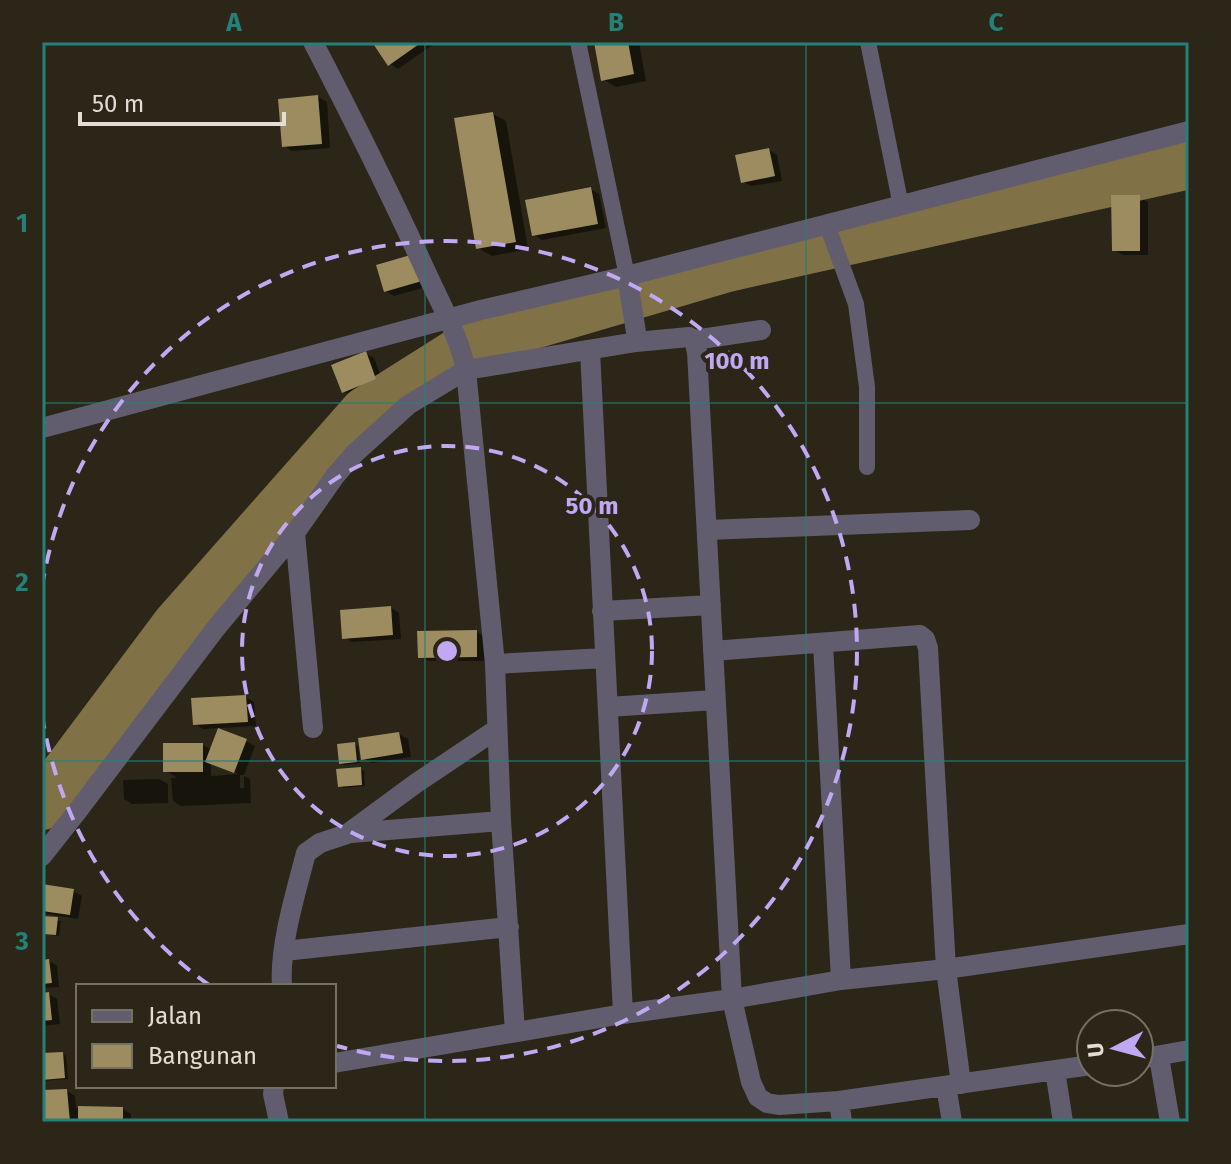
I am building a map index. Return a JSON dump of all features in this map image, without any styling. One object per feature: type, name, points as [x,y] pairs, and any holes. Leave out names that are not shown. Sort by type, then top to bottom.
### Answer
[{"type":"street","points":[[313,42],[387,187],[465,364],[495,664],[501,821],[515,1032]]},
{"type":"street","points":[[42,428],[450,325],[481,310],[628,283],[827,225],[1189,131]]},
{"type":"street","points":[[628,283],[636,337]]},
{"type":"street","points":[[42,856],[216,628],[295,533],[335,476],[354,454],[408,405],[465,364],[590,350],[636,337],[689,337],[694,340],[761,330]]},
{"type":"street","points":[[694,340],[708,530],[732,999],[751,1082],[758,1097],[767,1103],[779,1105],[839,1101],[1075,1067]]},
{"type":"street","points":[[590,350],[623,1014]]},
{"type":"street","points":[[708,530],[970,520]]},
{"type":"street","points":[[295,533],[313,728]]},
{"type":"street","points":[[602,611],[711,605]]},
{"type":"street","points":[[713,651],[923,636],[927,644],[953,1085],[952,1122]]},
{"type":"street","points":[[823,643],[841,980]]},
{"type":"street","points":[[495,664],[605,658]]},
{"type":"street","points":[[608,707],[715,700]]},
{"type":"street","points":[[347,834],[497,729]]},
{"type":"street","points":[[282,984],[284,951],[306,853],[320,843],[347,834],[501,821]]},
{"type":"street","points":[[284,951],[509,927]]},
{"type":"street","points":[[336,1063],[841,980],[946,969],[1189,934]]},
{"type":"street","points":[[1155,1057],[1189,1050]]},
{"type":"street","points":[[1055,1070],[1063,1122]]},
{"type":"street","points":[[1155,1076],[1170,1122]]},
{"type":"street","points":[[274,1088],[279,1122]]},
{"type":"street","points":[[839,1101],[842,1122]]},
{"type":"lane","points":[[578,42],[628,283]]},
{"type":"lane","points":[[868,42],[901,206]]},
{"type":"lane","points":[[827,225],[856,304],[867,387],[867,467]]},
{"type":"building","points":[[372,42],[422,42],[388,66]]},
{"type":"building","points":[[594,42],[628,42],[634,74],[601,81]]},
{"type":"building","points":[[318,95],[322,144],[282,147],[278,99]]},
{"type":"building","points":[[493,112],[516,242],[476,249],[454,118]]},
{"type":"building","points":[[769,148],[775,176],[741,183],[735,155]]},
{"type":"building","points":[[591,187],[598,224],[532,236],[525,200]]},
{"type":"building","points":[[1111,195],[1140,195],[1140,251],[1112,251]]},
{"type":"building","points":[[414,254],[422,281],[384,292],[376,265]]},
{"type":"building","points":[[366,351],[376,379],[342,393],[331,365]]},
{"type":"building","points":[[391,606],[393,635],[342,639],[340,610]]},
{"type":"building","points":[[477,630],[477,657],[418,658],[417,631]]},
{"type":"building","points":[[246,695],[248,722],[193,725],[191,698]]},
{"type":"building","points":[[218,728],[247,739],[234,773],[205,762]]},
{"type":"building","points":[[399,732],[403,753],[361,760],[358,738]]},
{"type":"building","points":[[355,742],[357,762],[339,764],[337,744]]},
{"type":"building","points":[[163,743],[203,743],[203,772],[163,772]]},
{"type":"building","points":[[361,767],[362,785],[338,787],[336,769]]},
{"type":"building","points":[[42,884],[74,889],[70,915],[42,911]]},
{"type":"building","points":[[42,916],[58,917],[56,935],[42,934]]},
{"type":"building","points":[[49,959],[52,983],[42,984],[42,960]]},
{"type":"building","points":[[49,992],[52,1020],[42,1021],[42,993]]},
{"type":"building","points":[[63,1052],[65,1078],[42,1080],[42,1053]]},
{"type":"building","points":[[67,1089],[70,1122],[42,1122],[42,1090]]},
{"type":"building","points":[[78,1106],[123,1107],[123,1122],[78,1122]]},
{"type":"waterway","points":[[42,805],[177,625],[365,412],[479,340],[727,267],[1189,164]]}]
